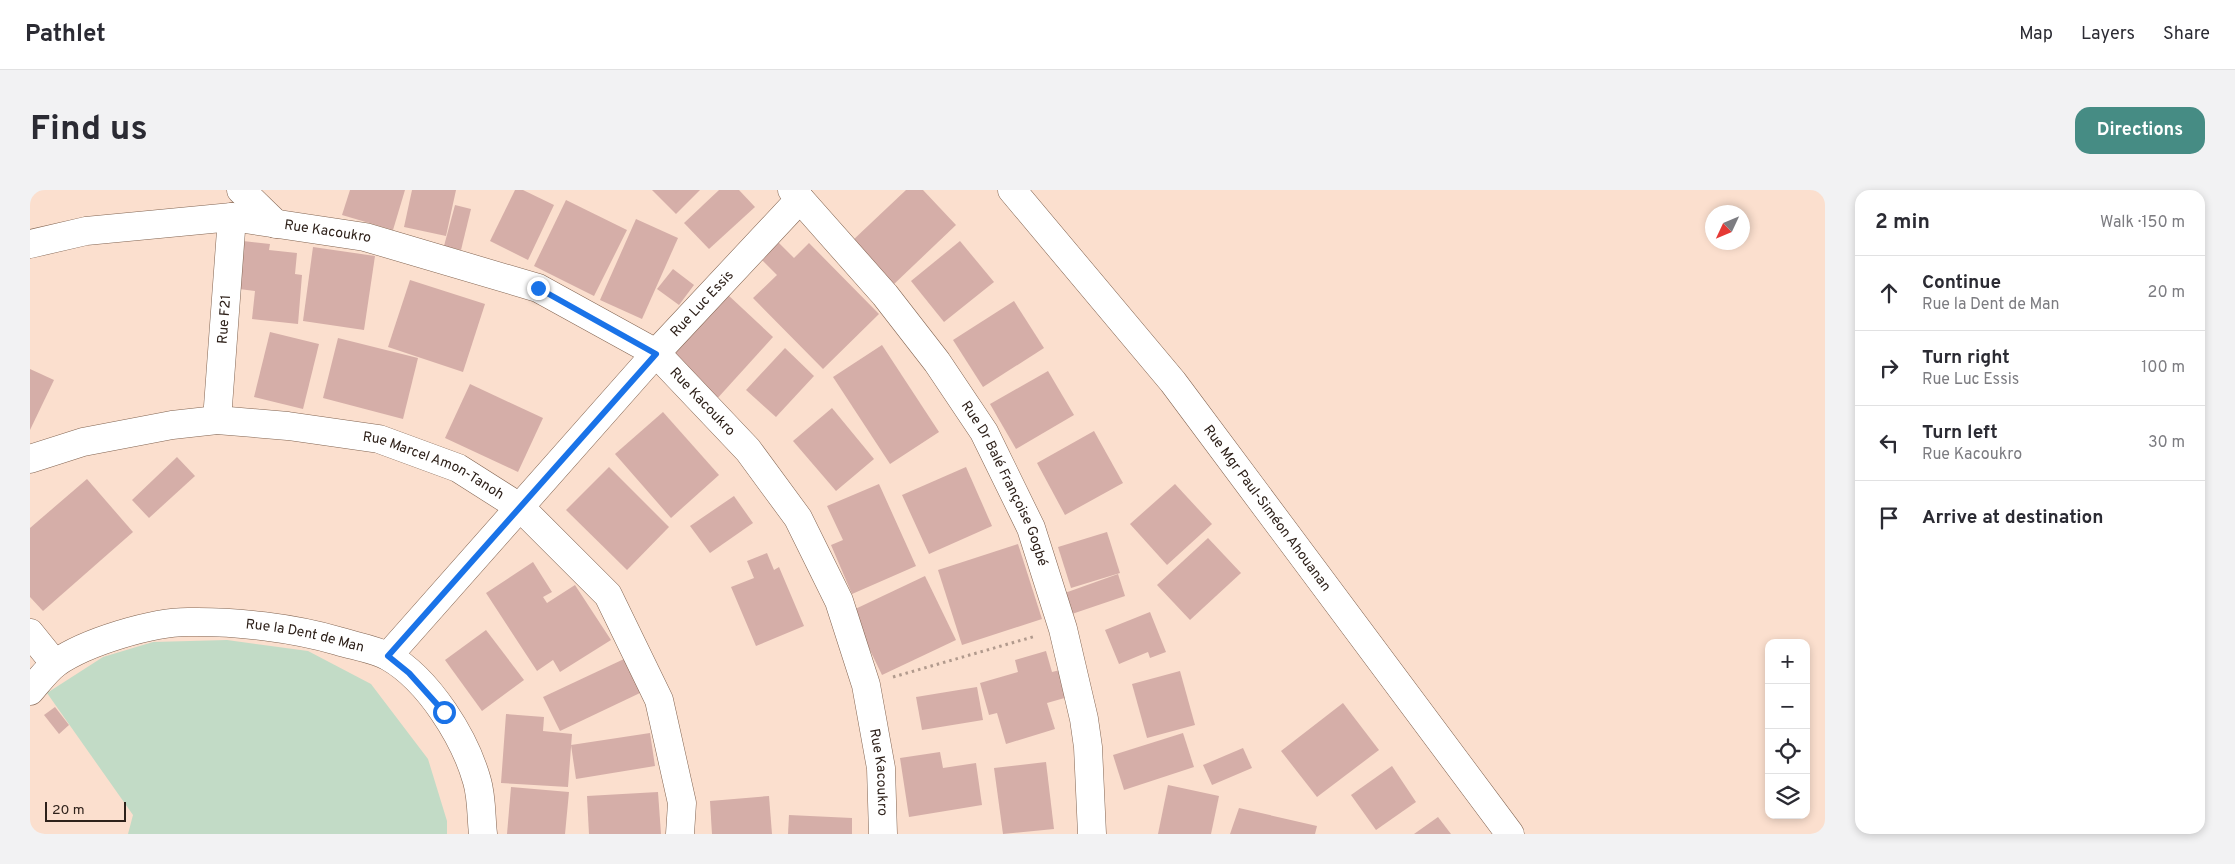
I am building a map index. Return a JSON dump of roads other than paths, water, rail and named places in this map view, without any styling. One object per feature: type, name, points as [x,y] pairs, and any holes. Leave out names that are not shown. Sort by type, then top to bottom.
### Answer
[{"type":"street","points":[[241,190],[276,224]]},
{"type":"street","name":"Rue Mgr Paul-Siméon Ahouanan","points":[[1012,190],[1173,382],[1510,834]]},
{"type":"street","name":"Rue Luc Essis","points":[[388,656],[521,508],[796,195]]},
{"type":"street","name":"Rue Dr Balé Françoise Gogbé","points":[[796,195],[885,295],[937,362],[984,432],[1031,528],[1063,629],[1084,718],[1088,747],[1092,834]]},
{"type":"street","name":"Rue Kacoukro","points":[[30,244],[86,231],[232,217],[365,237],[538,288],[656,354],[748,450],[798,518],[839,601],[866,685],[881,768],[883,834]]},
{"type":"street","name":"Rue F21","points":[[217,420],[232,217]]},
{"type":"street","name":"Rue Marcel Amon-Tanoh","points":[[30,459],[83,442],[172,425],[217,420],[288,426],[378,439],[458,468],[521,508],[608,595],[659,700],[682,802],[680,834]]},
{"type":"street","name":"Rue la Dent de Man","points":[[30,691],[56,664],[89,646],[134,630],[187,622],[228,624],[311,633],[388,656],[428,691],[458,734],[478,783],[483,834]]},
{"type":"street","points":[[30,633],[56,664]]}]
